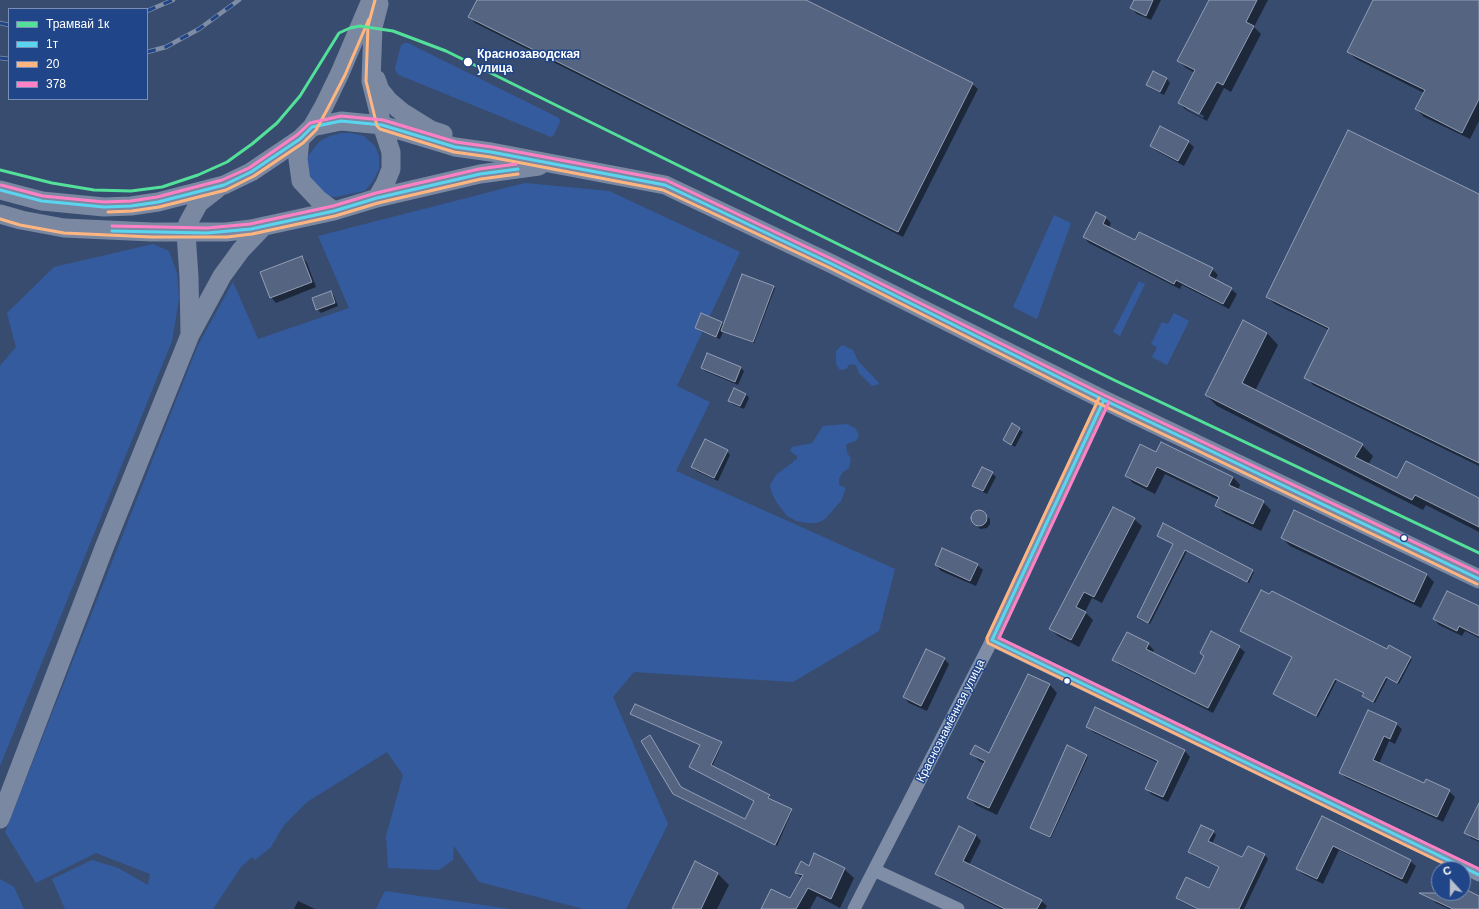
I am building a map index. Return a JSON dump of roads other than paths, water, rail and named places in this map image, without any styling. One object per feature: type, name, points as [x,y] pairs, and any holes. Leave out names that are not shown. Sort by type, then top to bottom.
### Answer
[{"type":"main road","points":[[334,211],[318,199],[301,181],[298,159],[306,133],[324,106],[340,73],[371,0]]},
{"type":"main road","points":[[377,198],[391,169],[390,152],[371,81],[373,27],[380,0]]},
{"type":"main road","points":[[371,69],[380,90],[389,101],[402,112],[431,130],[491,152]]},
{"type":"main road","points":[[190,336],[189,277],[186,233],[188,223],[199,203],[224,185],[251,172],[306,133],[341,120],[382,125],[455,147],[491,152],[665,186],[832,264],[1104,400],[1479,579]]},
{"type":"main road","points":[[0,214],[21,220],[64,228],[186,233],[226,232],[264,226],[334,211],[377,198],[480,174],[554,164]]},
{"type":"main road","points":[[0,190],[42,201],[104,207],[131,206],[158,202],[224,185]]},
{"type":"main road","points":[[0,819],[104,548],[190,336],[222,276],[241,250],[264,226]]},
{"type":"street","name":"Краснознамённая улица","points":[[854,909],[992,640],[1104,400]]},
{"type":"street","points":[[992,640],[1479,875]]},
{"type":"street","points":[[874,870],[958,909]]},
{"type":"railway","points":[[148,11],[173,0]]},
{"type":"railway","points":[[148,52],[166,47],[199,29],[239,0]]},
{"type":"railway","points":[[0,23],[8,25]]},
{"type":"railway","points":[[0,58],[8,59]]},
{"type":"tram line","name":"1к","points":[[0,170],[52,183],[94,190],[131,191],[162,187],[198,175],[227,162],[277,123],[300,96],[339,33],[350,28],[360,26],[393,31],[446,51],[1114,380],[1479,553]]},
{"type":"place","name":"Краснозаводская улица","points":[[468,62]]}]
